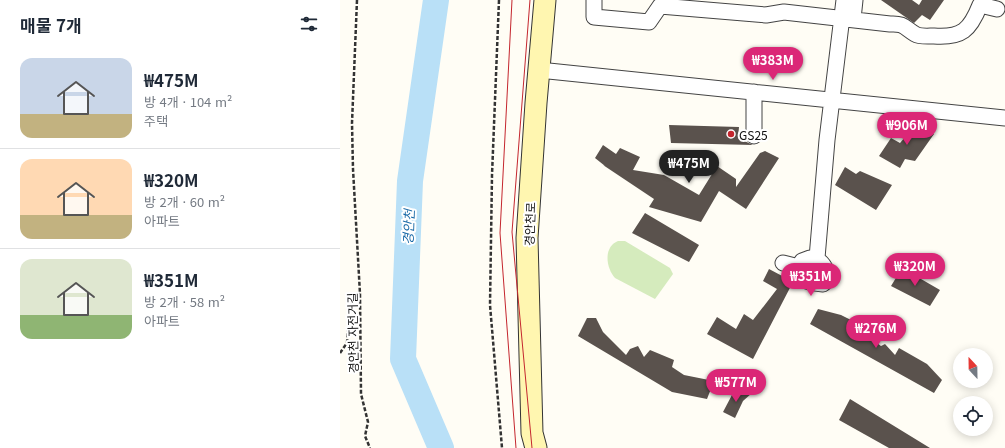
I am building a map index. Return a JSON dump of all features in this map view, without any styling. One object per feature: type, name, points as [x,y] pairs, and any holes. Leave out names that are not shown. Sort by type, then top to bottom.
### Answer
[{"type":"main road","name":"경안천로","points":[[536,448],[532,433],[527,238],[545,0]]},
{"type":"street","points":[[594,0],[594,17],[649,22],[659,3],[766,15],[784,12],[900,24],[917,35],[946,37],[956,36],[963,32],[973,22],[980,4],[997,9]]},
{"type":"street","points":[[834,0],[842,18]]},
{"type":"street","points":[[817,258],[827,140],[844,0]]},
{"type":"street","points":[[842,18],[855,0]]},
{"type":"street","points":[[539,70],[1005,118]]},
{"type":"street","points":[[754,92],[754,136]]},
{"type":"street","points":[[817,258],[833,275],[823,284],[810,284],[801,278],[799,274],[799,267],[805,259],[817,258]]},
{"type":"street","points":[[784,263],[799,267]]},
{"type":"path","name":"경안천 자전거길","points":[[357,0],[352,123],[360,294],[361,394],[368,422],[365,436],[370,448]]},
{"type":"path","points":[[500,0],[492,167],[490,305],[502,448]]},
{"type":"path","points":[[340,353],[347,343],[349,315],[353,295],[360,294]]},
{"type":"green space","points":[[618,241],[625,241],[670,268],[673,274],[655,299],[615,278],[612,274],[608,263],[608,253],[613,244]]},
{"type":"building","points":[[881,0],[912,0],[919,5],[922,0],[944,0],[930,20],[922,15],[914,23]]},
{"type":"building","points":[[918,122],[934,134],[915,161],[905,159],[900,168],[879,156],[891,138],[900,143]]},
{"type":"building","points":[[669,125],[739,127],[738,138],[753,145],[671,143]]},
{"type":"building","points":[[603,145],[616,154],[620,148],[640,157],[633,170],[664,175],[699,195],[717,166],[736,179],[736,187],[760,153],[765,151],[779,158],[746,209],[719,191],[701,222],[649,207],[654,199],[595,158]]},
{"type":"building","points":[[845,167],[856,174],[860,171],[892,185],[876,210],[835,185]]},
{"type":"building","points":[[645,213],[699,245],[689,262],[632,233]]},
{"type":"building","points":[[902,268],[940,290],[930,306],[891,286]]},
{"type":"building","points":[[769,269],[786,278],[790,274],[793,282],[753,359],[707,334],[717,317],[736,329],[744,314],[753,320],[777,289],[763,281]]},
{"type":"building","points":[[818,309],[841,315],[855,322],[862,332],[881,346],[885,344],[895,355],[899,348],[927,364],[942,380],[934,393],[810,324]]},
{"type":"building","points":[[587,318],[596,318],[603,332],[626,355],[630,349],[638,346],[644,357],[650,350],[674,360],[672,367],[684,375],[714,381],[707,399],[672,392],[578,336]]},
{"type":"building","points":[[738,391],[752,393],[743,401],[735,418],[723,412],[733,393]]},
{"type":"building","points":[[850,399],[930,448],[889,448],[839,420]]},
{"type":"waterway","name":"경안천","points":[[436,0],[410,181],[403,359],[441,448]]},
{"type":"tram line","points":[[512,0],[500,233],[516,448]]},
{"type":"tram line","points":[[530,0],[512,232],[532,448]]},
{"type":"place","name":"GS25","points":[[731,134]]}]
